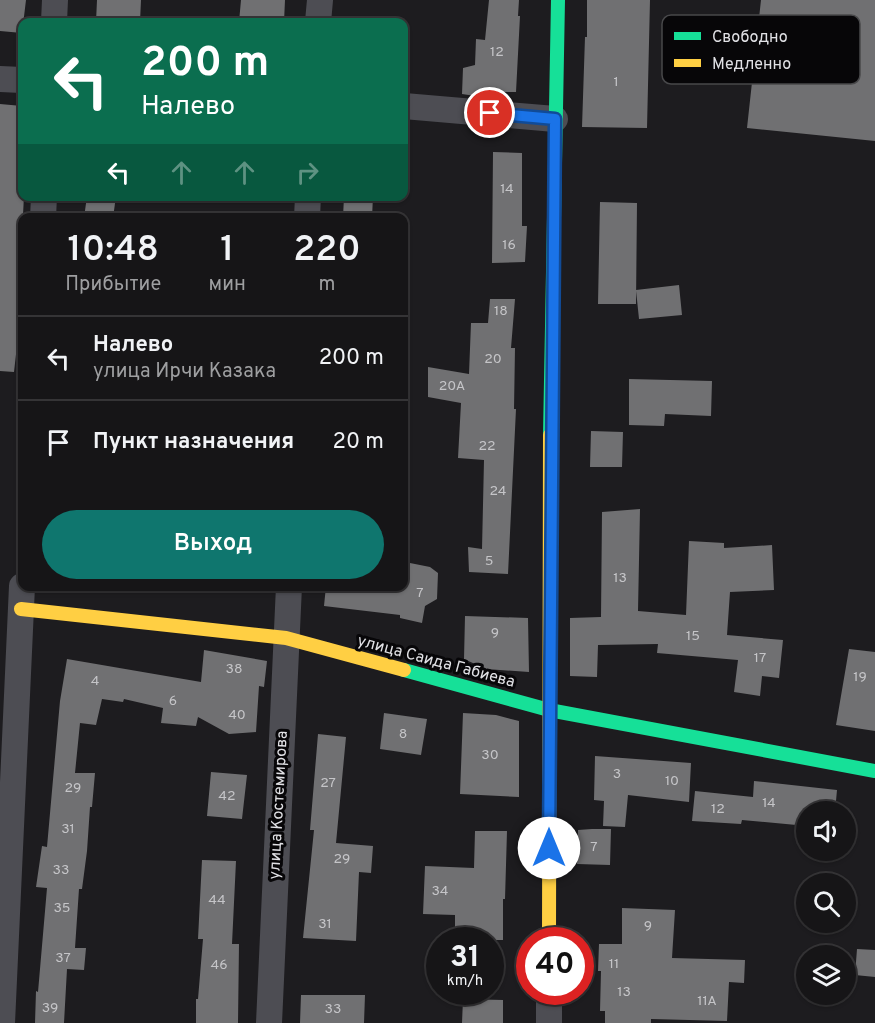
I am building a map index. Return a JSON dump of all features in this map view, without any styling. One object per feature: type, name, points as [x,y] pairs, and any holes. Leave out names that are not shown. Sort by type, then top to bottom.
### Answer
[{"type":"street","points":[[54,18],[55,0]]},
{"type":"street","points":[[318,18],[320,0]]},
{"type":"street","points":[[549,927],[549,710],[558,0]]},
{"type":"street","points":[[0,80],[18,80]]},
{"type":"street","points":[[408,106],[555,119]]},
{"type":"street","name":"улица Костемирова","points":[[268,1023],[289,591]]},
{"type":"street","points":[[2,1023],[22,598]]},
{"type":"street","name":"улица Саида Габиева","points":[[22,598],[286,638],[549,710],[875,771]]},
{"type":"street","points":[[549,1005],[549,1023]]},
{"type":"building","points":[[0,0],[26,0],[24,18],[18,18],[18,33],[0,31]]},
{"type":"building","points":[[97,0],[141,0],[140,18],[96,18]]},
{"type":"building","points":[[241,0],[285,0],[284,18],[239,18]]},
{"type":"building","points":[[489,0],[519,0],[518,16],[520,16],[516,92],[495,92],[495,99],[462,94],[463,68],[475,65],[476,39],[485,40]]},
{"type":"building","points":[[587,0],[650,0],[647,128],[582,127]]},
{"type":"building","points":[[761,0],[875,0],[875,141],[747,128],[752,84],[860,84],[860,15],[759,15]]},
{"type":"building","points":[[0,104],[18,106],[18,201],[24,201],[23,213],[18,213],[18,337],[14,372],[0,371]]},
{"type":"building","points":[[493,152],[522,153],[522,226],[527,226],[525,262],[492,263]]},
{"type":"building","points":[[86,201],[115,201],[114,213],[85,213]]},
{"type":"building","points":[[344,201],[373,201],[372,213],[343,213]]},
{"type":"building","points":[[600,202],[637,203],[636,304],[598,304]]},
{"type":"building","points":[[679,285],[682,315],[639,319],[636,290]]},
{"type":"building","points":[[490,299],[515,299],[511,348],[515,348],[514,409],[516,409],[508,574],[469,572],[468,547],[482,549],[484,460],[458,458],[461,403],[428,397],[428,367],[469,374],[471,323],[488,323]]},
{"type":"building","points":[[629,379],[712,381],[711,416],[665,414],[664,426],[629,425]]},
{"type":"building","points":[[591,431],[623,432],[622,467],[590,467]]},
{"type":"building","points":[[640,509],[638,611],[686,615],[689,541],[724,543],[724,548],[772,545],[774,590],[730,592],[727,635],[783,640],[779,678],[762,676],[760,696],[734,692],[738,660],[657,653],[658,644],[598,645],[597,677],[570,676],[570,618],[601,617],[602,512]]},
{"type":"building","points":[[408,563],[430,567],[438,573],[437,599],[425,606],[422,623],[400,618],[400,615],[324,606],[326,591],[408,591]]},
{"type":"building","points":[[465,616],[528,618],[529,672],[486,669],[464,659]]},
{"type":"building","points":[[849,649],[875,652],[875,731],[836,725]]},
{"type":"building","points":[[204,650],[267,661],[264,687],[259,686],[256,732],[229,734],[198,717],[196,726],[161,723],[163,708],[124,699],[123,702],[102,699],[96,725],[80,723],[75,773],[95,773],[82,889],[79,889],[75,948],[86,948],[84,970],[67,969],[64,1023],[35,1023],[36,991],[38,992],[47,888],[36,887],[42,846],[47,847],[60,701],[67,659],[201,682]]},
{"type":"building","points":[[384,713],[427,719],[421,755],[380,749]]},
{"type":"building","points":[[463,713],[496,715],[519,721],[519,797],[460,794]]},
{"type":"building","points":[[318,734],[346,737],[336,843],[373,846],[371,873],[359,872],[356,941],[303,938],[314,830],[310,830]]},
{"type":"building","points":[[595,756],[691,763],[689,802],[628,795],[625,827],[603,826],[604,801],[594,800]]},
{"type":"building","points":[[211,772],[247,775],[242,819],[207,816]]},
{"type":"building","points":[[754,781],[837,790],[836,801],[796,801],[796,825],[742,820],[741,824],[692,821],[695,791],[753,797]]},
{"type":"building","points":[[611,829],[610,865],[577,864],[578,830]]},
{"type":"building","points":[[475,831],[507,831],[503,927],[455,927],[455,915],[423,914],[425,866],[474,868]]},
{"type":"building","points":[[202,860],[236,861],[232,944],[239,944],[238,1023],[196,1023],[196,999],[198,999],[203,939],[198,939]]},
{"type":"building","points":[[622,908],[675,910],[672,958],[745,960],[744,983],[729,982],[727,1021],[651,1019],[651,1023],[605,1023],[605,1011],[600,1011],[599,944],[622,944]]},
{"type":"building","points":[[857,949],[875,950],[875,977],[856,975]]},
{"type":"building","points":[[301,995],[365,995],[364,1023],[300,1023]]},
{"type":"building","points":[[463,1005],[503,1005],[503,1023],[462,1023]]},
{"type":"traffic: fast","points":[[550,435],[558,0]]},
{"type":"traffic: fast","points":[[404,670],[549,710],[875,771]]},
{"type":"traffic: slow","points":[[549,927],[550,435]]},
{"type":"traffic: slow","points":[[21,609],[286,638],[404,670]]},
{"type":"route","points":[[490,113],[555,119],[549,848]]}]
